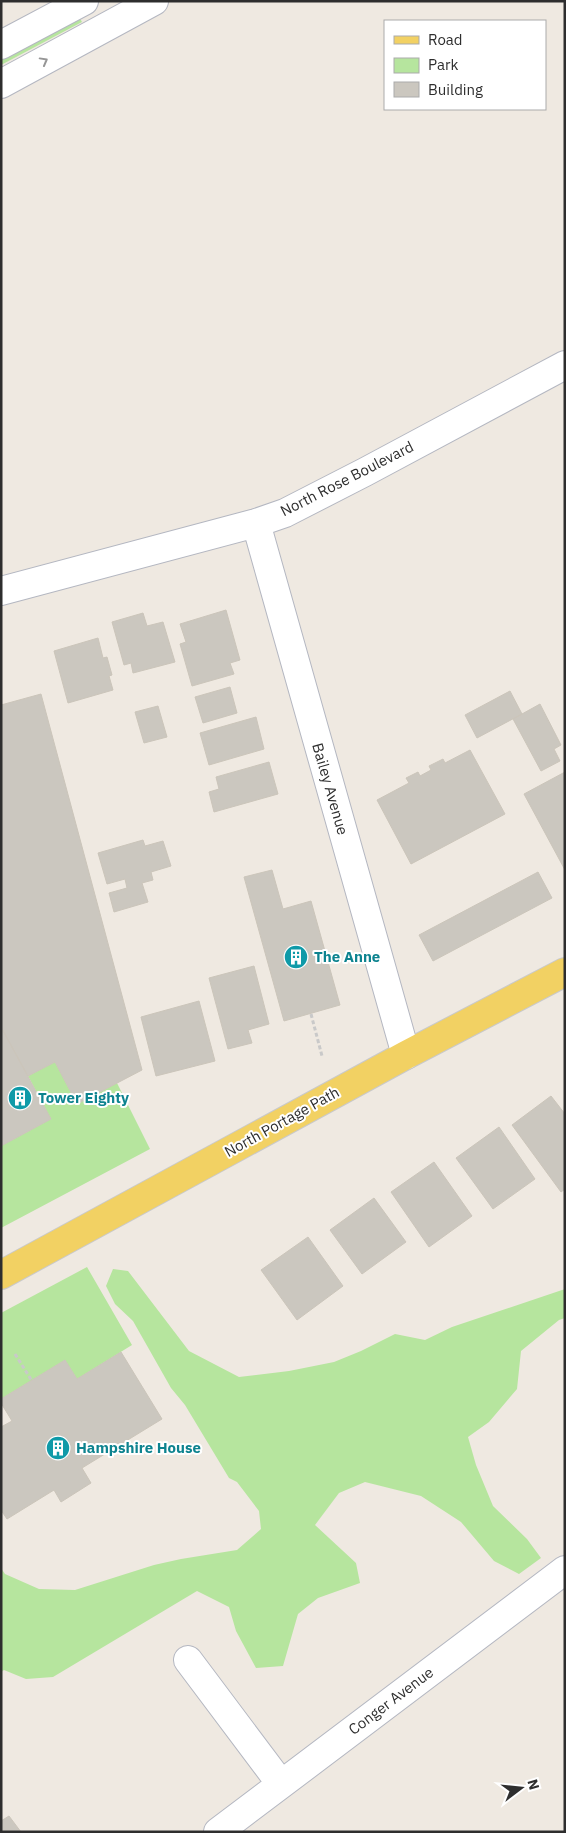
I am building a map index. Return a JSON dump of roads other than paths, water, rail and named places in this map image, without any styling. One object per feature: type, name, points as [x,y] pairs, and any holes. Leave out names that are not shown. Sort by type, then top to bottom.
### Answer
[{"type":"main road","name":"North Portage Path","points":[[1,1275],[406,1055],[565,972]]},
{"type":"street","points":[[1,45],[84,1]]},
{"type":"street","points":[[95,1],[109,26]]},
{"type":"street","points":[[1,84],[154,1]]},
{"type":"street","name":"North Rose Boulevard","points":[[1,591],[256,523],[285,513],[565,365]]},
{"type":"street","name":"Bailey Avenue","points":[[256,523],[406,1055]]},
{"type":"street","name":"Conger Avenue","points":[[218,1832],[565,1570]]},
{"type":"street","points":[[188,1660],[281,1784]]},
{"type":"place","name":"The Anne","points":[[296,957]]},
{"type":"place","name":"Tower Eighty","points":[[20,1098]]},
{"type":"place","name":"Hampshire House","points":[[58,1448]]}]
